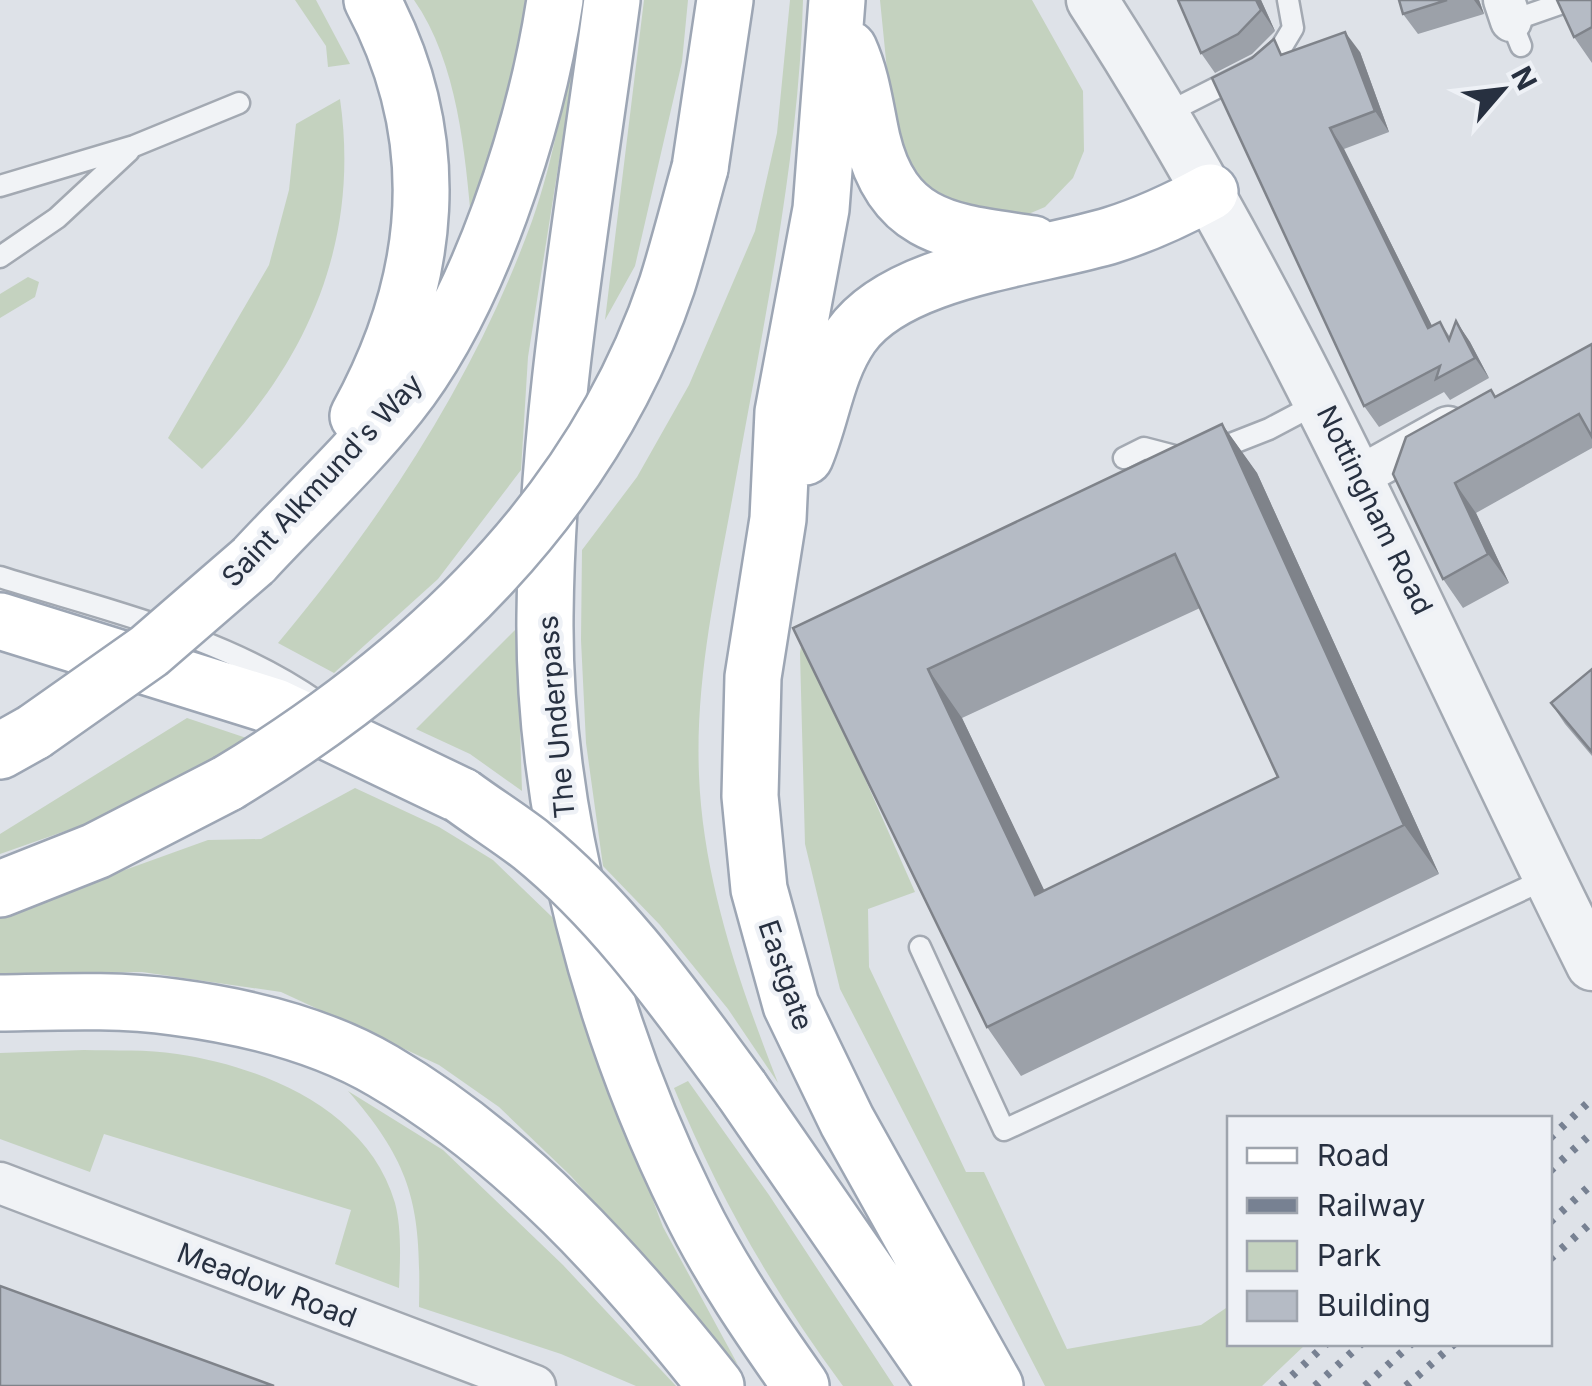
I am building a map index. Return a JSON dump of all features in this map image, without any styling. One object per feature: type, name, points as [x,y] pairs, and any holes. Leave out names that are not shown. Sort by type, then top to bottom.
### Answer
[{"type":"main road","points":[[316,494],[374,388],[414,281],[420,156],[403,72],[372,0]]},
{"type":"main road","name":"Saint Alkmund's Way","points":[[0,751],[149,651],[253,561],[398,405],[429,362],[482,256],[518,151],[548,44],[555,0]]},
{"type":"main road","name":"The Underpass","points":[[612,0],[559,389],[545,618],[553,736],[591,949],[636,1090],[718,1259],[800,1386]]},
{"type":"main road","points":[[0,889],[96,850],[228,783],[358,698],[410,655],[526,538],[575,468],[616,399],[666,288],[700,168],[725,0]]},
{"type":"main road","points":[[838,12],[861,76],[873,144],[890,182],[909,207],[934,226],[963,236],[1056,247]]},
{"type":"main road","points":[[778,519],[784,412],[822,209],[838,12]]},
{"type":"main road","points":[[778,519],[811,444],[834,367],[861,324],[904,294],[1158,220],[1210,192]]},
{"type":"main road","name":"Eastgate","points":[[778,519],[753,676],[750,796],[759,888],[777,965],[847,1121],[995,1386]]},
{"type":"main road","points":[[0,621],[276,707],[442,786],[532,846],[606,918],[660,980],[741,1089],[946,1386]]},
{"type":"main road","points":[[0,1003],[173,1006],[260,1023],[348,1053],[382,1070],[453,1118],[523,1176],[665,1321],[716,1386]]},
{"type":"street","name":"Nottingham Road","points":[[1092,0],[1210,192],[1322,400],[1570,902],[1592,965]]},
{"type":"street","name":"Nottingham Road","points":[[1116,0],[1136,67]]},
{"type":"street","points":[[1360,476],[1476,412]]},
{"type":"street","name":"Meadow Road","points":[[0,1183],[536,1386]]},
{"type":"lane","points":[[1165,114],[1272,57],[1293,28],[1288,0]]},
{"type":"lane","points":[[1512,22],[1570,0]]},
{"type":"lane","points":[[0,186],[134,146],[239,103]]},
{"type":"lane","points":[[0,257],[57,218],[134,146]]},
{"type":"lane","points":[[1124,458],[1144,448],[1190,460],[1270,429],[1322,400]]},
{"type":"lane","points":[[0,577],[130,615],[290,682],[442,786]]},
{"type":"lane","points":[[920,947],[1004,1130],[1570,902]]},
{"type":"green space","points":[[295,0],[316,0],[350,64],[328,67],[326,46]]},
{"type":"green space","points":[[414,0],[534,0],[472,228],[462,140],[450,80],[429,25]]},
{"type":"green space","points":[[644,0],[688,0],[682,62],[635,266],[605,320]]},
{"type":"green space","points":[[790,0],[803,0],[787,183],[709,631],[699,738],[702,814],[716,893],[737,971],[778,1083],[728,1009],[660,925],[603,866],[586,743],[581,640],[582,550],[637,477],[689,385],[755,231],[777,133]]},
{"type":"green space","points":[[880,0],[1032,0],[1083,91],[1084,151],[1073,178],[1045,207],[1019,218],[971,220],[921,186],[891,110]]},
{"type":"green space","points":[[580,29],[528,357],[521,470],[438,579],[334,673],[278,643],[390,495],[455,390],[483,335],[540,198]]},
{"type":"green space","points":[[340,99],[342,204],[333,254],[318,301],[270,389],[202,469],[168,438],[269,265],[289,190],[296,124]]},
{"type":"green space","points":[[28,277],[39,282],[35,297],[0,318],[0,294]]},
{"type":"green space","points":[[804,627],[820,677],[915,892],[868,909],[869,967],[966,1172],[984,1172],[1067,1349],[1201,1325],[1227,1307],[1227,1346],[1304,1346],[1262,1386],[1045,1386],[840,989],[805,844],[800,653]]},
{"type":"green space","points":[[517,628],[522,791],[470,754],[416,729]]},
{"type":"green space","points":[[187,718],[258,742],[108,816],[0,854],[0,834]]},
{"type":"green space","points":[[355,788],[439,827],[493,860],[578,942],[622,1118],[663,1227],[738,1365],[571,1176],[499,1107],[439,1065],[281,992],[142,972],[0,974],[0,915],[208,840],[261,839]]},
{"type":"green space","points":[[154,1051],[210,1060],[277,1082],[337,1118],[362,1142],[381,1170],[395,1203],[400,1235],[399,1288],[335,1264],[351,1210],[104,1134],[90,1172],[0,1139],[0,1053]]},
{"type":"green space","points":[[688,1081],[769,1195],[894,1386],[843,1386],[818,1351],[749,1242],[709,1167],[674,1088]]},
{"type":"green space","points":[[348,1091],[443,1150],[563,1265],[676,1386],[636,1386],[561,1354],[419,1307],[418,1242],[409,1190],[387,1143]]},
{"type":"building","points":[[1178,0],[1256,0],[1261,10],[1238,34],[1201,53]]},
{"type":"building","points":[[1399,0],[1447,0],[1403,14]]},
{"type":"building","points":[[1557,0],[1592,0],[1592,27],[1574,37]]},
{"type":"building","points":[[1345,32],[1375,111],[1330,128],[1428,328],[1440,322],[1449,340],[1456,321],[1475,358],[1436,379],[1440,366],[1364,406],[1212,78],[1252,58],[1274,39],[1281,55]]},
{"type":"building","points":[[1592,344],[1592,437],[1579,414],[1455,483],[1488,554],[1443,579],[1393,474],[1406,437],[1491,390],[1495,397]]},
{"type":"building","points":[[1222,424],[1404,825],[987,1027],[793,628]],"holes":[[[1175,554],[1278,777],[1035,895],[928,669]]]},
{"type":"building","points":[[1592,669],[1592,752],[1551,703]]},
{"type":"building","points":[[0,1286],[274,1386],[0,1386]]},
{"type":"railway","points":[[1552,1136],[1592,1099]]},
{"type":"railway","points":[[1552,1169],[1592,1133]]},
{"type":"railway","points":[[1552,1220],[1592,1184]]},
{"type":"railway","points":[[1552,1257],[1592,1222]]},
{"type":"railway","points":[[1281,1386],[1324,1346]]},
{"type":"railway","points":[[1315,1386],[1359,1346]]},
{"type":"railway","points":[[1365,1386],[1409,1346]]},
{"type":"railway","points":[[1406,1386],[1452,1346]]}]
